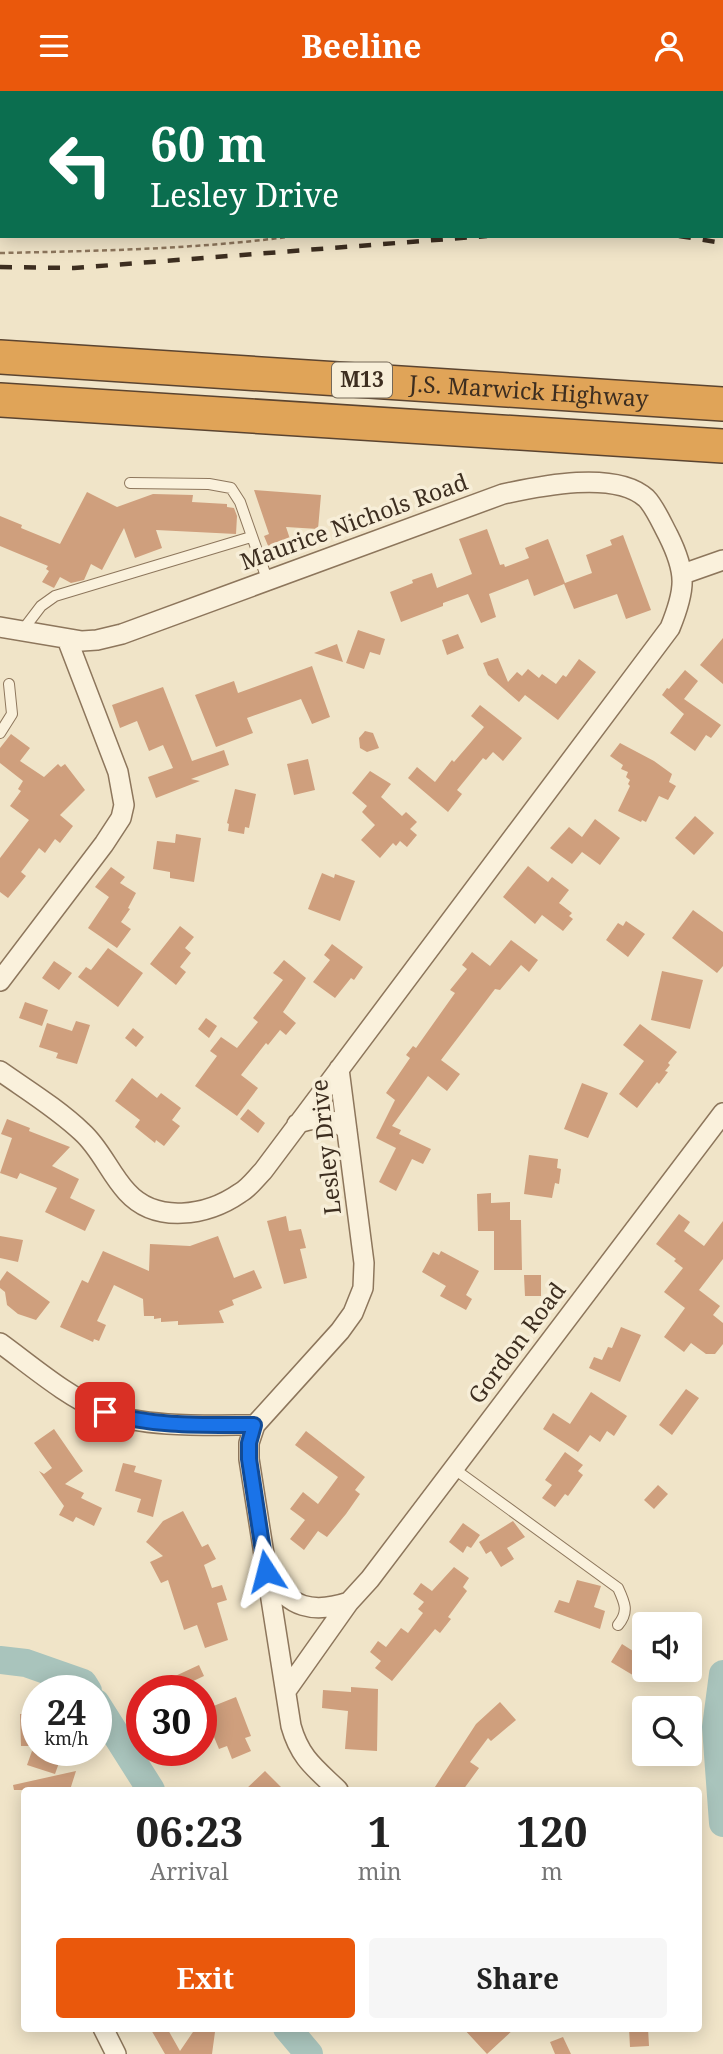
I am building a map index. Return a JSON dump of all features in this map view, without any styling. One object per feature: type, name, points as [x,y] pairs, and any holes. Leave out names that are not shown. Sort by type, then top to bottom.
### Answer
[{"type":"highway","name":"J.S. Marwick Highway","points":[[0,357],[723,404]]},
{"type":"highway","name":"J.S. Marwick Highway","points":[[0,400],[723,446]]},
{"type":"street","name":"Maurice Nichols Road","points":[[0,627],[67,639],[97,640],[122,634],[503,493],[544,485],[580,483],[633,489],[647,499],[673,546],[682,574]]},
{"type":"street","points":[[682,574],[723,560]]},
{"type":"street","name":"Lesley Drive","points":[[254,1425],[340,1331],[360,1299],[365,1277],[364,1263],[339,1069],[670,628],[682,599],[682,574]]},
{"type":"street","points":[[0,981],[104,844],[121,818],[124,805],[118,772],[67,639]]},
{"type":"street","points":[[0,1071],[82,1132],[127,1192],[146,1209],[164,1214],[189,1213],[214,1206],[240,1193],[263,1171],[339,1069]]},
{"type":"street","name":"Gordon Road","points":[[286,1691],[349,1602],[370,1579],[723,1113]]},
{"type":"street","points":[[297,1124],[317,1119],[330,1120],[347,1130]]},
{"type":"street","points":[[0,1343],[63,1388],[105,1412],[151,1422],[254,1425],[249,1443],[249,1459],[291,1725],[297,1746],[305,1758],[335,1787]]},
{"type":"street","points":[[266,1571],[274,1584],[301,1606],[315,1609],[349,1602]]},
{"type":"street","points":[[105,2032],[116,2054]]},
{"type":"lane","points":[[130,483],[225,485],[236,493],[267,579]]},
{"type":"lane","points":[[22,631],[41,606],[55,596],[251,537]]},
{"type":"lane","points":[[0,733],[12,714],[9,684]]},
{"type":"lane","points":[[453,1467],[618,1588],[626,1609],[625,1617],[618,1625]]},
{"type":"path","points":[[0,253],[159,248],[272,238]]},
{"type":"building","points":[[254,490],[321,495],[318,529],[286,527],[290,539],[269,548],[264,536],[269,534]]},
{"type":"building","points":[[87,492],[117,507],[153,494],[193,495],[192,502],[227,504],[227,507],[234,508],[237,516],[236,534],[156,530],[162,548],[135,558],[124,528],[102,570],[91,564],[84,580],[71,583],[60,577],[54,588],[42,582],[49,571],[46,569],[48,566],[0,546],[0,516],[60,544]]},
{"type":"building","points":[[487,529],[500,565],[504,564],[505,567],[529,558],[525,548],[548,539],[565,583],[592,573],[586,555],[612,545],[610,540],[623,535],[651,610],[626,619],[617,594],[574,609],[564,584],[534,596],[528,579],[489,594],[496,617],[481,623],[468,594],[401,622],[390,592],[432,573],[437,588],[472,574],[459,539]]},
{"type":"building","points":[[358,630],[385,639],[380,655],[370,652],[364,669],[346,663]]},
{"type":"building","points":[[458,634],[464,648],[447,655],[442,640]]},
{"type":"building","points":[[723,638],[723,684],[700,665]]},
{"type":"building","points":[[337,644],[343,662],[314,653]]},
{"type":"building","points":[[498,658],[508,682],[517,672],[522,676],[528,669],[539,678],[542,674],[556,684],[563,675],[566,677],[579,659],[596,672],[558,720],[525,695],[519,702],[488,675],[483,663]]},
{"type":"building","points":[[312,666],[330,717],[312,724],[301,699],[247,718],[253,733],[216,747],[195,695],[234,681],[238,693]]},
{"type":"building","points":[[685,670],[698,681],[684,699],[721,725],[711,738],[706,735],[695,751],[670,733],[684,714],[662,695]]},
{"type":"building","points":[[163,687],[192,761],[224,750],[229,765],[191,779],[200,781],[156,798],[148,777],[173,768],[163,745],[149,751],[137,721],[120,728],[112,705]]},
{"type":"building","points":[[480,705],[522,738],[503,761],[493,752],[486,760],[483,758],[457,790],[462,794],[448,812],[408,778],[417,767],[435,782],[484,727],[471,716]]},
{"type":"building","points":[[365,731],[373,733],[379,748],[367,752],[360,748],[359,738]]},
{"type":"building","points":[[11,734],[30,748],[20,761],[44,777],[58,764],[61,767],[65,764],[85,790],[60,815],[73,826],[60,843],[55,839],[45,853],[39,848],[21,872],[26,876],[8,898],[0,892],[0,858],[29,820],[10,806],[21,791],[18,789],[23,781],[0,763],[0,748]]},
{"type":"building","points":[[620,743],[672,774],[669,782],[676,786],[668,800],[659,796],[646,822],[618,811],[630,786],[630,780],[626,777],[628,772],[621,769],[623,765],[610,756]]},
{"type":"building","points":[[308,759],[315,790],[294,795],[287,764]]},
{"type":"building","points":[[370,771],[391,784],[381,797],[402,816],[406,812],[417,822],[410,829],[417,835],[407,847],[400,841],[396,846],[393,843],[380,858],[361,840],[375,825],[362,812],[367,806],[352,793]]},
{"type":"building","points":[[235,789],[256,794],[249,828],[245,827],[244,834],[228,831],[227,823]]},
{"type":"building","points":[[695,816],[714,833],[694,855],[675,838]]},
{"type":"building","points":[[595,819],[620,838],[600,865],[582,852],[572,864],[550,848],[569,827],[582,837]]},
{"type":"building","points":[[176,834],[201,838],[194,882],[170,878],[170,872],[153,869],[157,841],[175,843]]},
{"type":"building","points":[[528,866],[548,882],[552,877],[569,890],[559,903],[572,913],[569,916],[573,919],[563,931],[542,915],[535,924],[503,897]]},
{"type":"building","points":[[111,867],[125,877],[120,883],[136,893],[121,922],[131,929],[117,948],[88,928],[109,897],[95,887]]},
{"type":"building","points":[[322,873],[355,881],[340,921],[308,909]]},
{"type":"building","points":[[693,910],[723,932],[723,966],[717,973],[672,938]]},
{"type":"building","points":[[626,921],[645,934],[628,957],[606,940],[618,923],[623,926]]},
{"type":"building","points":[[180,926],[194,937],[185,948],[191,953],[180,967],[186,972],[176,985],[150,964]]},
{"type":"building","points":[[511,940],[538,960],[529,972],[521,965],[500,990],[495,989],[441,1060],[460,1074],[447,1091],[428,1076],[392,1126],[401,1130],[399,1134],[431,1149],[423,1164],[412,1159],[396,1191],[379,1182],[396,1148],[376,1138],[395,1100],[386,1093],[410,1058],[406,1055],[413,1046],[416,1048],[455,993],[450,990],[467,969],[462,965],[472,952],[490,966]]},
{"type":"building","points":[[332,944],[363,967],[335,998],[313,982],[330,960],[324,955]]},
{"type":"building","points":[[108,948],[143,973],[118,1007],[78,977],[86,967],[91,970]]},
{"type":"building","points":[[284,960],[306,978],[283,1012],[296,1023],[286,1035],[280,1030],[268,1045],[266,1043],[241,1075],[258,1088],[237,1116],[195,1086],[217,1056],[210,1051],[221,1037],[237,1048],[258,1022],[253,1018],[283,980],[273,973]]},
{"type":"building","points":[[54,961],[72,973],[59,990],[42,978]]},
{"type":"building","points":[[662,971],[703,980],[690,1029],[651,1020]]},
{"type":"building","points":[[25,1002],[48,1010],[42,1026],[19,1018]]},
{"type":"building","points":[[206,1018],[217,1026],[209,1038],[198,1029]]},
{"type":"building","points":[[76,1021],[90,1025],[77,1064],[56,1058],[58,1053],[39,1047],[47,1023],[72,1031]]},
{"type":"building","points":[[640,1024],[677,1052],[668,1063],[670,1065],[665,1071],[668,1072],[637,1108],[619,1094],[644,1061],[623,1045]]},
{"type":"building","points":[[133,1028],[144,1037],[136,1047],[125,1038]]},
{"type":"building","points":[[132,1078],[157,1098],[161,1093],[181,1108],[172,1120],[180,1126],[164,1146],[156,1140],[155,1143],[135,1127],[140,1120],[115,1101]]},
{"type":"building","points":[[582,1083],[608,1093],[588,1138],[564,1129]]},
{"type":"building","points":[[248,1109],[265,1123],[258,1133],[240,1119]]},
{"type":"building","points":[[7,1119],[70,1147],[52,1166],[79,1179],[70,1198],[95,1210],[85,1231],[45,1212],[57,1188],[20,1173],[17,1179],[0,1173],[12,1138],[1,1134]]},
{"type":"building","points":[[529,1155],[558,1159],[557,1168],[561,1169],[559,1184],[555,1183],[552,1198],[524,1194]]},
{"type":"building","points":[[491,1193],[491,1203],[510,1202],[510,1220],[521,1220],[522,1270],[494,1270],[494,1231],[478,1231],[477,1194]]},
{"type":"building","points":[[679,1214],[690,1222],[684,1231],[704,1246],[723,1221],[723,1259],[699,1290],[720,1306],[713,1315],[723,1323],[723,1344],[715,1354],[706,1354],[691,1343],[684,1352],[664,1337],[685,1308],[664,1292],[683,1268],[656,1244]]},
{"type":"building","points":[[286,1216],[289,1231],[301,1229],[306,1248],[300,1249],[307,1278],[284,1284],[267,1221]]},
{"type":"building","points":[[0,1236],[23,1240],[18,1262],[0,1258]]},
{"type":"building","points":[[218,1236],[234,1278],[254,1270],[262,1288],[232,1300],[234,1305],[219,1311],[224,1323],[178,1325],[178,1321],[161,1322],[161,1318],[144,1316],[143,1299],[114,1285],[97,1321],[106,1325],[99,1341],[94,1339],[93,1342],[60,1327],[82,1280],[88,1283],[103,1251],[149,1271],[150,1244],[190,1246]]},
{"type":"building","points":[[441,1251],[479,1271],[466,1295],[472,1299],[466,1310],[440,1296],[446,1286],[422,1272],[433,1252],[439,1255]]},
{"type":"building","points":[[7,1271],[50,1302],[36,1320],[18,1314],[7,1305],[0,1281]]},
{"type":"building","points":[[524,1275],[541,1275],[541,1296],[525,1296]]},
{"type":"building","points":[[621,1327],[641,1335],[620,1382],[589,1368],[594,1357],[602,1360],[608,1347],[612,1348]]},
{"type":"building","points":[[686,1389],[699,1398],[672,1435],[659,1425]]},
{"type":"building","points":[[591,1392],[627,1416],[614,1436],[607,1431],[600,1442],[590,1435],[578,1452],[543,1429],[553,1413],[570,1424]]},
{"type":"building","points":[[54,1429],[83,1471],[65,1484],[84,1493],[81,1498],[102,1508],[94,1526],[76,1517],[73,1522],[59,1515],[64,1506],[39,1471],[44,1474],[52,1468],[34,1443]]},
{"type":"building","points":[[306,1431],[365,1477],[355,1490],[360,1494],[327,1537],[318,1531],[304,1550],[290,1539],[305,1520],[290,1509],[303,1492],[318,1504],[338,1477],[295,1445]]},
{"type":"building","points":[[565,1452],[583,1465],[578,1471],[583,1475],[568,1496],[565,1494],[555,1507],[542,1498],[552,1485],[545,1480]]},
{"type":"building","points":[[123,1463],[136,1466],[134,1472],[162,1480],[153,1517],[137,1512],[141,1499],[115,1491]]},
{"type":"building","points":[[658,1485],[668,1494],[654,1509],[644,1500]]},
{"type":"building","points":[[183,1511],[202,1547],[208,1544],[216,1559],[204,1565],[212,1588],[222,1585],[227,1600],[217,1603],[228,1640],[205,1648],[197,1625],[184,1630],[168,1580],[161,1583],[150,1562],[163,1556],[146,1542],[163,1521]]},
{"type":"building","points":[[513,1521],[525,1537],[507,1548],[514,1559],[501,1567],[491,1551],[486,1554],[479,1542]]},
{"type":"building","points":[[463,1523],[480,1535],[471,1548],[467,1546],[463,1553],[449,1542]]},
{"type":"building","points":[[454,1567],[469,1578],[463,1587],[467,1591],[440,1633],[435,1629],[392,1681],[375,1668],[381,1661],[370,1652],[378,1641],[386,1647],[401,1628],[408,1633],[423,1613],[418,1609],[424,1602],[413,1594],[421,1583],[432,1591]]},
{"type":"building","points":[[577,1580],[601,1586],[594,1607],[605,1611],[600,1629],[554,1612],[559,1600],[569,1603]]},
{"type":"building","points":[[622,1644],[632,1650],[632,1675],[611,1662]]},
{"type":"building","points":[[199,1665],[204,1675],[177,1675]]},
{"type":"building","points":[[351,1687],[378,1689],[377,1751],[345,1749],[348,1711],[322,1708],[323,1690],[351,1692]]},
{"type":"building","points":[[236,1697],[251,1736],[245,1738],[251,1751],[232,1759],[227,1746],[219,1749],[217,1705]]},
{"type":"building","points":[[500,1702],[516,1720],[491,1741],[488,1738],[470,1762],[479,1768],[465,1787],[435,1787],[476,1724]]},
{"type":"building","points":[[30,1766],[58,1766],[55,1774]]},
{"type":"building","points":[[76,1771],[71,1787],[21,1787],[21,1790],[14,1790],[13,1785]]},
{"type":"building","points":[[265,1771],[281,1787],[248,1787]]},
{"type":"building","points":[[152,2032],[169,2032],[180,2051],[193,2032],[215,2032],[212,2054],[165,2054]]},
{"type":"building","points":[[467,2032],[511,2032],[487,2054]]},
{"type":"building","points":[[629,2032],[648,2032],[649,2046],[630,2047]]},
{"type":"building","points":[[563,2037],[571,2054],[555,2054],[550,2042]]},
{"type":"waterway","points":[[0,1660],[26,1663],[60,1675]]},
{"type":"waterway","points":[[723,1674],[716,1727],[723,1823]]},
{"type":"waterway","points":[[112,1728],[149,1787]]},
{"type":"waterway","points":[[290,2032],[309,2054]]},
{"type":"railway","points":[[0,267],[74,268],[461,238]]},
{"type":"railway","points":[[692,238],[723,243]]},
{"type":"route","points":[[105,1412],[151,1422],[254,1425],[249,1443],[249,1459],[266,1571]]}]
